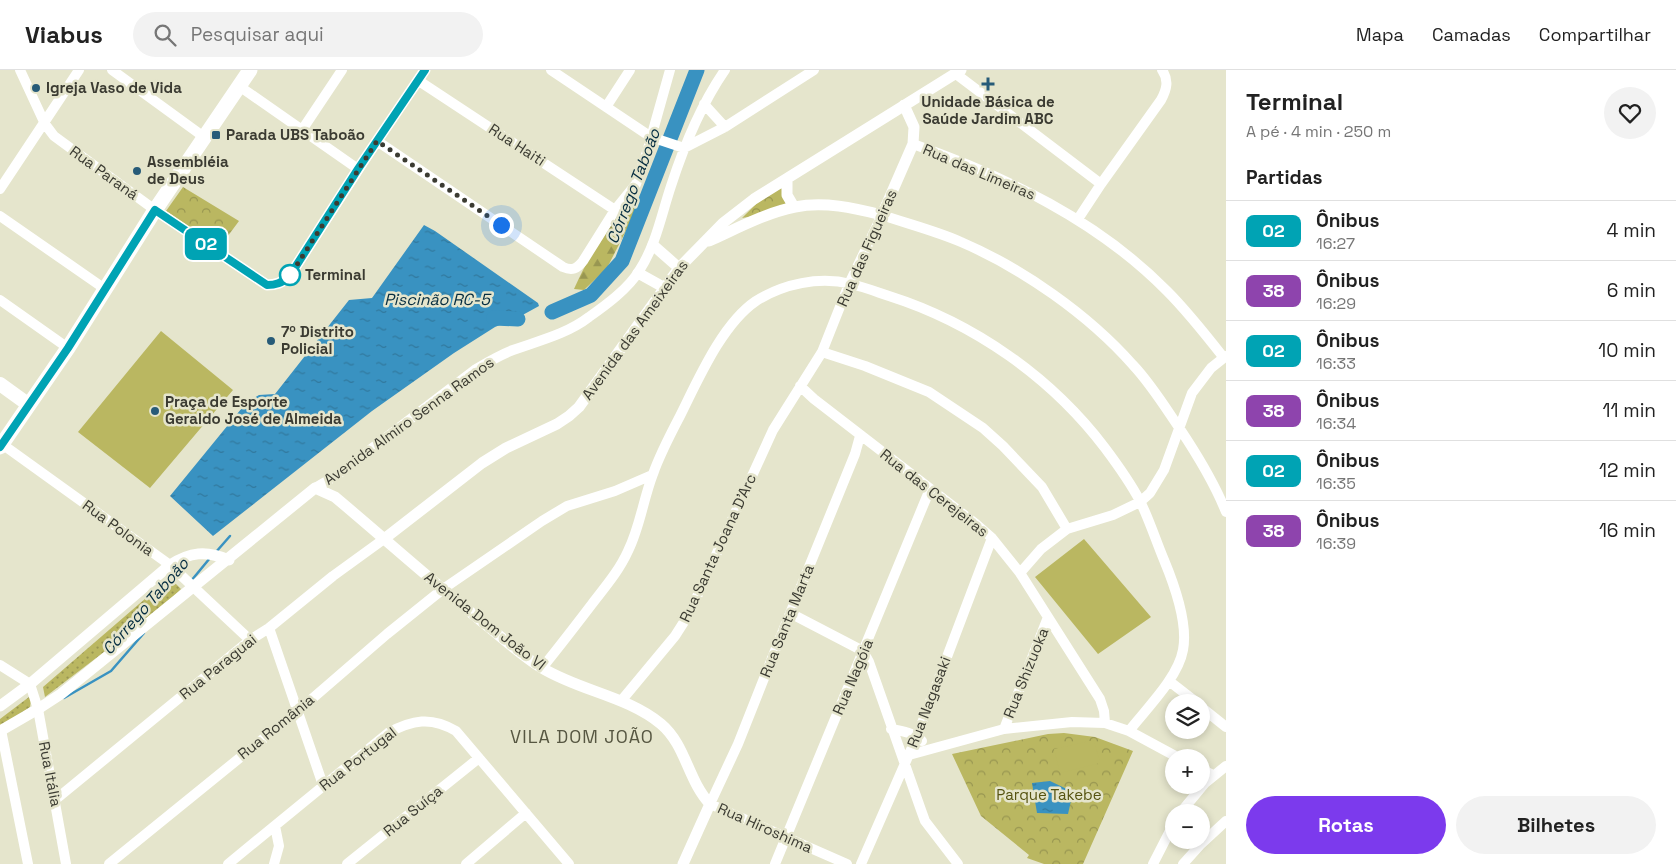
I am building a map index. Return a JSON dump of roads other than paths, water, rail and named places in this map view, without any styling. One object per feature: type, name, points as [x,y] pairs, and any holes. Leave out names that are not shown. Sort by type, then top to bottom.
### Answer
[{"type":"main road","points":[[1,445],[68,348],[155,210],[250,70]]},
{"type":"main road","points":[[0,384],[29,405]]},
{"type":"street","name":"Rua Paraná","points":[[20,70],[45,124],[54,136],[155,210],[267,285],[281,283],[289,277],[358,169]]},
{"type":"street","points":[[0,189],[45,124],[79,70]]},
{"type":"street","points":[[112,70],[204,137]]},
{"type":"street","points":[[302,130],[342,70]]},
{"type":"street","points":[[239,86],[358,169],[425,70]]},
{"type":"street","points":[[551,70],[654,138],[682,147],[725,127],[814,70]]},
{"type":"street","points":[[606,107],[630,70]]},
{"type":"street","points":[[377,141],[563,267],[574,269],[583,261],[615,210],[636,184],[654,138],[670,70]]},
{"type":"street","name":"Avenida Almiro Senna Ramos","points":[[1,731],[38,710],[90,671],[229,560],[315,488],[337,475],[476,369],[505,354],[549,338],[587,319],[624,288],[638,273],[653,246],[682,147],[724,70]]},
{"type":"street","points":[[1078,220],[1100,184],[1165,92],[1167,84],[1162,70]]},
{"type":"street","points":[[959,72],[1100,184]]},
{"type":"street","name":"Avenida das Ameixeiras","points":[[384,539],[482,463],[506,448],[558,424],[569,416],[578,407],[679,268],[738,211],[754,199],[959,72]]},
{"type":"street","name":"Rua Haiti","points":[[419,81],[615,210]]},
{"type":"street","points":[[704,104],[725,127]]},
{"type":"street","name":"Rua das Figueiras","points":[[800,386],[822,352],[849,284],[913,144],[914,128],[904,105]]},
{"type":"street","name":"Rua das Limeiras","points":[[913,144],[948,156],[1014,184],[1078,220],[1107,240],[1154,279],[1194,319],[1225,357]]},
{"type":"street","points":[[787,179],[787,195],[794,207]]},
{"type":"street","points":[[701,245],[757,220],[794,207],[828,205],[856,208],[882,215],[961,241],[1025,275],[1071,308],[1121,352],[1146,380],[1180,429],[1208,472],[1226,512]]},
{"type":"street","points":[[0,216],[105,289]]},
{"type":"street","points":[[653,246],[679,268]]},
{"type":"street","points":[[638,273],[665,288]]},
{"type":"street","points":[[542,668],[620,566],[636,532],[652,475],[699,378],[726,332],[738,316],[753,303],[771,292],[811,282],[831,282],[849,284],[910,303],[950,321],[1006,353],[1058,396],[1082,421],[1114,460],[1140,502],[1170,578],[1182,618],[1183,650],[1180,659],[1168,681],[1128,732]]},
{"type":"street","points":[[0,300],[68,348]]},
{"type":"street","points":[[822,352],[866,366],[929,392],[983,428],[1004,446],[1042,487],[1068,529]]},
{"type":"street","points":[[1020,573],[1041,549],[1068,529],[1113,515],[1140,502],[1150,493],[1157,484],[1180,429],[1184,411],[1192,393],[1211,368],[1225,357]]},
{"type":"street","name":"Rua das Cerejeiras","points":[[800,386],[860,436],[992,538],[1020,573],[1100,699],[1105,723]]},
{"type":"street","name":"Rua Santa Joana D'Arc","points":[[621,701],[675,636],[690,614],[773,430],[800,386]]},
{"type":"street","name":"Rua Santa Marta","points":[[710,804],[738,744],[855,454],[860,436]]},
{"type":"street","name":"Rua Polonia","points":[[1,445],[170,565],[250,640]]},
{"type":"street","name":"Rua România","points":[[108,864],[443,589],[567,506],[615,491],[652,475]]},
{"type":"street","name":"Avenida Dom João VI","points":[[315,488],[335,497],[443,589],[542,668],[621,701],[646,713],[663,726],[675,741],[696,786],[710,804]]},
{"type":"street","name":"Rua Nagóia","points":[[775,864],[930,489]]},
{"type":"street","name":"Rua Nagasaki","points":[[861,864],[917,736],[992,538]]},
{"type":"street","name":"Rua Paraguai","points":[[55,800],[250,640],[269,628],[333,576],[384,539]]},
{"type":"street","points":[[0,706],[30,684],[170,565],[181,558],[203,553],[220,556],[229,560]]},
{"type":"street","points":[[790,614],[864,651],[891,729],[907,760],[925,821],[953,862]]},
{"type":"street","name":"Rua Shizuoka","points":[[1004,729],[1048,617]]},
{"type":"street","points":[[269,628],[323,785]]},
{"type":"street","points":[[0,665],[30,684]]},
{"type":"street","points":[[1168,681],[1185,694]]},
{"type":"street","name":"Rua Itália","points":[[30,684],[38,710],[66,864]]},
{"type":"street","points":[[1210,714],[1226,726]]},
{"type":"street","name":"Rua Portugal","points":[[228,864],[388,733],[404,724],[427,722],[445,724],[456,731],[569,864]]},
{"type":"street","points":[[907,760],[930,748],[1004,729],[1052,723],[1105,723],[1128,732],[1165,751]]},
{"type":"street","points":[[891,729],[917,736],[930,748]]},
{"type":"street","points":[[1,731],[28,864]]},
{"type":"street","name":"Rua Suíça","points":[[347,864],[479,758]]},
{"type":"street","points":[[1188,804],[1213,775],[1226,766]]},
{"type":"street","points":[[683,864],[710,804]]},
{"type":"street","name":"Rua Hiroshima","points":[[710,804],[847,864]]},
{"type":"street","points":[[466,864],[526,813]]},
{"type":"street","points":[[1183,864],[1226,821]]},
{"type":"street","points":[[274,864],[279,846],[275,826]]},
{"type":"street","points":[[1152,864],[1165,840]]},
{"type":"water","name":"Piscinão RC-5","points":[[424,225],[538,303],[539,306],[495,327],[454,353],[372,411],[213,536],[170,496],[246,403],[259,395],[275,394],[349,300],[372,298]]},
{"type":"water","points":[[1050,781],[1073,792],[1068,814],[1037,813],[1032,783]]},
{"type":"waterway","name":"Córrego Taboão","points":[[552,312],[591,295],[622,261],[697,70]]},
{"type":"waterway","name":"Córrego Taboão","points":[[494,318],[518,319]]},
{"type":"waterway","name":"Córrego Taboão","points":[[216,552],[230,536]]},
{"type":"waterway","name":"Córrego Taboão","points":[[191,581],[210,558]]},
{"type":"waterway","name":"Córrego Taboão","points":[[64,698],[111,671],[144,633]]},
{"type":"place","name":"Unidade Básica de Saúde Jardim ABC","points":[[988,84]]},
{"type":"place","name":"Igreja Vaso de Vida","points":[[36,88]]},
{"type":"place","name":"Parada UBS Taboão","points":[[216,135]]},
{"type":"place","name":"Assembléia de Deus","points":[[137,171]]},
{"type":"place","name":"Terminal","points":[[290,275]]},
{"type":"place","name":"7º Distrito Policial","points":[[271,341]]},
{"type":"place","name":"Praça de Esporte Geraldo José de Almeida","points":[[155,411]]},
{"type":"district","name":"VILA DOM JOÃO","points":[[582,737]]},
{"type":"park label","name":"Parque Takebe","points":[[1049,795]]}]
